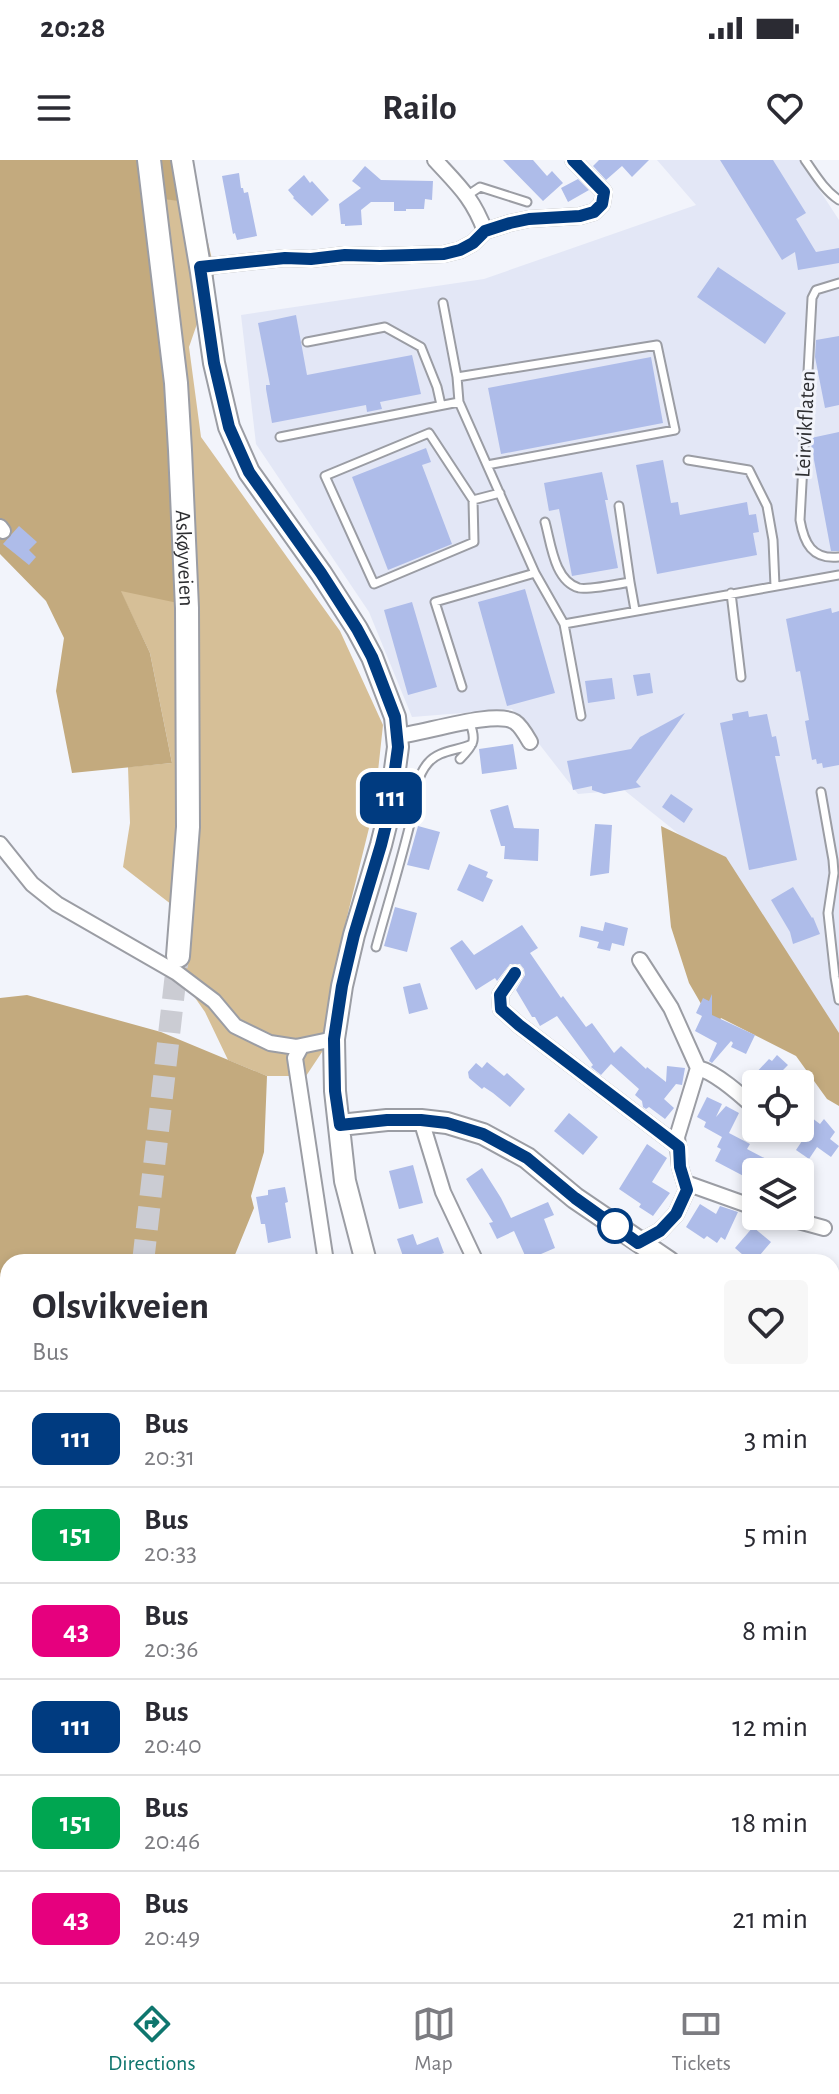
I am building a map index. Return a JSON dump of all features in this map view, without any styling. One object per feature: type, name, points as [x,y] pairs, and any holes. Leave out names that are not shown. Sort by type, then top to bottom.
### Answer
[{"type":"main road","name":"Askøyveien","points":[[149,160],[176,383],[187,608],[188,827],[178,956]]},
{"type":"street","points":[[182,160],[214,363],[229,427],[249,472],[321,573],[372,657],[395,717],[398,747],[389,813],[354,935],[334,1039],[335,1091],[345,1181],[364,1254]]},
{"type":"street","points":[[435,160],[468,195],[485,231]]},
{"type":"street","points":[[200,267],[285,258],[444,254],[473,243],[485,231],[510,223],[594,212],[602,204],[604,192],[573,160]]},
{"type":"street","points":[[397,736],[469,721],[510,719],[517,723],[530,742]]},
{"type":"street","points":[[0,844],[32,884],[57,904],[177,973],[214,1001],[235,1026],[270,1043],[301,1047],[334,1039]]},
{"type":"street","points":[[638,1243],[660,1231],[676,1214],[687,1190],[680,1167],[677,1137],[698,1068],[671,1008],[640,960]]},
{"type":"street","points":[[515,973],[500,995],[501,1009],[679,1147]]},
{"type":"street","points":[[301,1047],[295,1058],[325,1254]]},
{"type":"street","points":[[698,1068],[742,1095]]},
{"type":"street","points":[[340,1125],[421,1120],[447,1123],[483,1134],[517,1151],[575,1198],[656,1254]]},
{"type":"street","points":[[421,1120],[443,1192],[472,1254]]},
{"type":"street","points":[[686,1183],[742,1203]]},
{"type":"street","points":[[814,1225],[824,1228]]},
{"type":"lane","points":[[805,160],[839,200]]},
{"type":"lane","points":[[468,195],[480,187],[527,202]]},
{"type":"lane","name":"Leirvikflaten","points":[[839,283],[816,290],[812,298],[800,520],[807,545],[821,557],[839,557]]},
{"type":"lane","points":[[443,303],[459,402],[506,512],[564,624],[581,716]]},
{"type":"lane","points":[[307,342],[385,327],[421,347],[441,405]]},
{"type":"lane","points":[[457,377],[657,345],[675,430],[487,465]]},
{"type":"lane","points":[[280,437],[459,402]]},
{"type":"lane","points":[[429,433],[473,500],[474,542],[374,584],[325,476],[429,433]]},
{"type":"lane","points":[[688,460],[749,470],[767,506],[773,540],[775,586]]},
{"type":"lane","points":[[473,500],[500,493]]},
{"type":"lane","points":[[619,506],[635,610]]},
{"type":"lane","points":[[545,522],[557,563],[566,581],[580,589],[630,582]]},
{"type":"lane","points":[[462,687],[435,602],[535,573]]},
{"type":"lane","points":[[564,624],[839,575]]},
{"type":"lane","points":[[731,593],[741,677]]},
{"type":"lane","points":[[460,759],[472,744],[474,732],[469,721]]},
{"type":"lane","points":[[376,947],[423,770],[437,755],[472,744]]},
{"type":"lane","points":[[821,792],[833,860],[828,913],[839,1000]]},
{"type":"shaded area","points":[[0,160],[189,160],[199,204],[164,199],[192,606],[121,591],[150,653],[172,763],[72,773],[56,691],[64,638],[46,601],[0,554]]},
{"type":"shaded area","points":[[657,160],[800,160],[839,220],[839,1086],[741,884],[624,790],[578,794],[512,709],[412,717],[369,612],[256,444],[241,315],[484,279],[696,205]]},
{"type":"shaded area","points":[[163,198],[199,204],[215,272],[189,347],[201,437],[340,631],[383,725],[374,808],[346,921],[328,1043],[306,1076],[267,1076],[228,1060],[205,1012],[177,972],[176,908],[123,867],[130,823],[128,767],[172,763],[150,653],[109,567]]},
{"type":"shaded area","points":[[661,826],[726,857],[839,1033],[839,1106],[827,1099],[814,1081],[814,1070],[806,1070],[796,1056],[721,1018],[715,1028],[689,983],[671,927]]},
{"type":"shaded area","points":[[27,995],[161,1032],[267,1076],[264,1152],[251,1196],[254,1208],[235,1254],[0,1254],[0,998]]},
{"type":"building","points":[[503,160],[533,160],[547,176],[552,171],[563,183],[543,201]]},
{"type":"building","points":[[599,160],[649,160],[632,177],[622,166],[606,180],[593,166]]},
{"type":"building","points":[[720,160],[773,160],[806,213],[796,219],[816,252],[839,248],[839,263],[798,270],[795,252],[782,260]]},
{"type":"building","points":[[365,166],[381,180],[433,181],[432,200],[425,199],[424,209],[406,211],[394,211],[394,202],[371,202],[361,210],[362,225],[341,224],[339,204],[361,188],[352,181]]},
{"type":"building","points":[[239,173],[241,188],[244,193],[248,192],[257,236],[237,240],[233,234],[222,176]]},
{"type":"building","points":[[304,175],[329,200],[312,216],[288,190]]},
{"type":"building","points":[[578,179],[589,190],[568,202],[561,188]]},
{"type":"building","points":[[718,267],[786,313],[765,344],[697,297]]},
{"type":"building","points":[[296,315],[307,375],[412,355],[421,394],[380,402],[382,409],[367,412],[366,405],[272,423],[266,389],[266,385],[270,385],[258,323]]},
{"type":"building","points":[[839,336],[839,405],[825,408],[815,357],[816,340]]},
{"type":"building","points":[[651,357],[663,423],[501,454],[488,388]]},
{"type":"building","points":[[839,432],[839,551],[831,551],[811,438]]},
{"type":"building","points":[[426,448],[431,462],[422,465],[452,544],[388,570],[352,477]]},
{"type":"building","points":[[663,460],[671,503],[678,502],[680,515],[747,502],[749,515],[756,514],[759,532],[753,533],[757,555],[657,574],[636,465]]},
{"type":"building","points":[[602,472],[618,568],[572,576],[559,509],[549,511],[544,483]]},
{"type":"building","points":[[19,526],[37,542],[29,550],[36,557],[29,565],[3,544]]},
{"type":"building","points":[[525,589],[555,693],[507,706],[478,602]]},
{"type":"building","points":[[412,602],[437,687],[408,695],[384,610]]},
{"type":"building","points":[[831,608],[832,613],[839,611],[839,765],[823,768],[822,763],[812,760],[800,671],[796,672],[786,619]]},
{"type":"building","points":[[650,673],[653,693],[637,696],[633,675]]},
{"type":"building","points":[[612,678],[615,699],[588,703],[585,681]]},
{"type":"building","points":[[748,711],[749,717],[767,714],[772,737],[776,736],[780,756],[775,756],[797,860],[749,870],[720,723],[733,720],[732,714]]},
{"type":"building","points":[[685,713],[636,782],[641,787],[604,794],[592,790],[592,786],[573,790],[567,761],[631,749],[640,737]]},
{"type":"building","points":[[513,744],[517,769],[482,774],[479,749]]},
{"type":"building","points":[[671,794],[693,809],[684,823],[662,807]]},
{"type":"building","points":[[508,805],[514,828],[539,829],[538,861],[504,859],[505,846],[501,846],[490,810]]},
{"type":"building","points":[[595,824],[612,825],[609,873],[590,876]]},
{"type":"building","points":[[418,826],[440,832],[429,870],[407,865]]},
{"type":"building","points":[[469,864],[488,872],[486,877],[493,880],[483,902],[457,890]]},
{"type":"building","points":[[793,887],[820,934],[793,944],[790,932],[771,900]]},
{"type":"building","points":[[395,907],[417,913],[407,952],[384,946]]},
{"type":"building","points":[[605,922],[628,928],[624,946],[612,943],[610,951],[597,948],[599,942],[579,937],[581,926],[603,931]]},
{"type":"building","points":[[522,925],[538,948],[530,953],[561,998],[563,996],[586,1027],[592,1023],[614,1053],[621,1046],[666,1082],[667,1066],[685,1068],[682,1085],[676,1084],[664,1099],[674,1108],[665,1119],[649,1107],[643,1107],[642,1101],[635,1095],[639,1089],[611,1064],[601,1075],[591,1067],[593,1065],[557,1016],[540,1026],[516,990],[525,975],[520,964],[510,964],[497,981],[495,978],[476,990],[450,948],[462,940],[474,955]]},
{"type":"building","points":[[420,983],[428,1009],[409,1014],[403,987]]},
{"type":"building","points":[[712,994],[712,1015],[755,1035],[746,1054],[731,1047],[731,1041],[712,1063],[709,1061],[717,1043],[695,1031],[702,1016],[696,1013],[703,998],[709,1001]]},
{"type":"building","points":[[777,1055],[788,1065],[783,1070],[759,1070],[769,1059],[772,1061]]},
{"type":"building","points":[[487,1062],[504,1076],[507,1073],[525,1089],[510,1107],[469,1078],[468,1072],[476,1063],[482,1068]]},
{"type":"building","points":[[707,1097],[722,1104],[716,1117],[726,1106],[739,1113],[729,1133],[750,1144],[747,1149],[764,1158],[742,1158],[742,1175],[715,1161],[722,1137],[704,1127],[706,1122],[697,1117]]},
{"type":"building","points":[[569,1113],[598,1137],[583,1155],[554,1131]]},
{"type":"building","points":[[824,1119],[835,1132],[830,1139],[839,1146],[831,1157],[817,1147],[810,1158],[796,1150],[801,1142],[814,1142],[814,1120],[820,1124]]},
{"type":"building","points":[[647,1144],[667,1158],[652,1182],[670,1193],[653,1216],[619,1189]]},
{"type":"building","points":[[413,1165],[423,1203],[399,1209],[389,1171]]},
{"type":"building","points":[[482,1168],[511,1218],[548,1202],[554,1215],[544,1219],[555,1248],[541,1254],[524,1254],[514,1231],[497,1239],[489,1223],[493,1222],[466,1179]]},
{"type":"building","points":[[285,1187],[291,1238],[268,1243],[256,1197],[268,1195],[268,1190]]},
{"type":"building","points":[[700,1204],[716,1214],[720,1206],[738,1212],[725,1240],[721,1237],[717,1243],[707,1236],[704,1239],[686,1227]]},
{"type":"building","points":[[750,1230],[757,1230],[771,1242],[761,1254],[742,1254],[735,1248]]},
{"type":"building","points":[[413,1234],[417,1245],[438,1237],[444,1253],[402,1254],[397,1239]]},
{"type":"tunnel","points":[[144,1254],[178,956]]},
{"type":"bus line","name":"111","points":[[515,973],[500,995],[501,1009],[679,1147],[680,1167],[687,1190],[676,1214],[660,1231],[638,1243],[575,1198],[527,1158],[483,1134],[447,1123],[421,1120],[340,1125],[335,1091],[334,1039],[354,935],[389,813],[398,747],[395,717],[372,657],[357,629],[249,472],[229,427],[214,363],[200,267],[285,258],[444,254],[473,243],[485,231],[510,223],[594,212],[602,204],[604,192],[573,160]]}]
